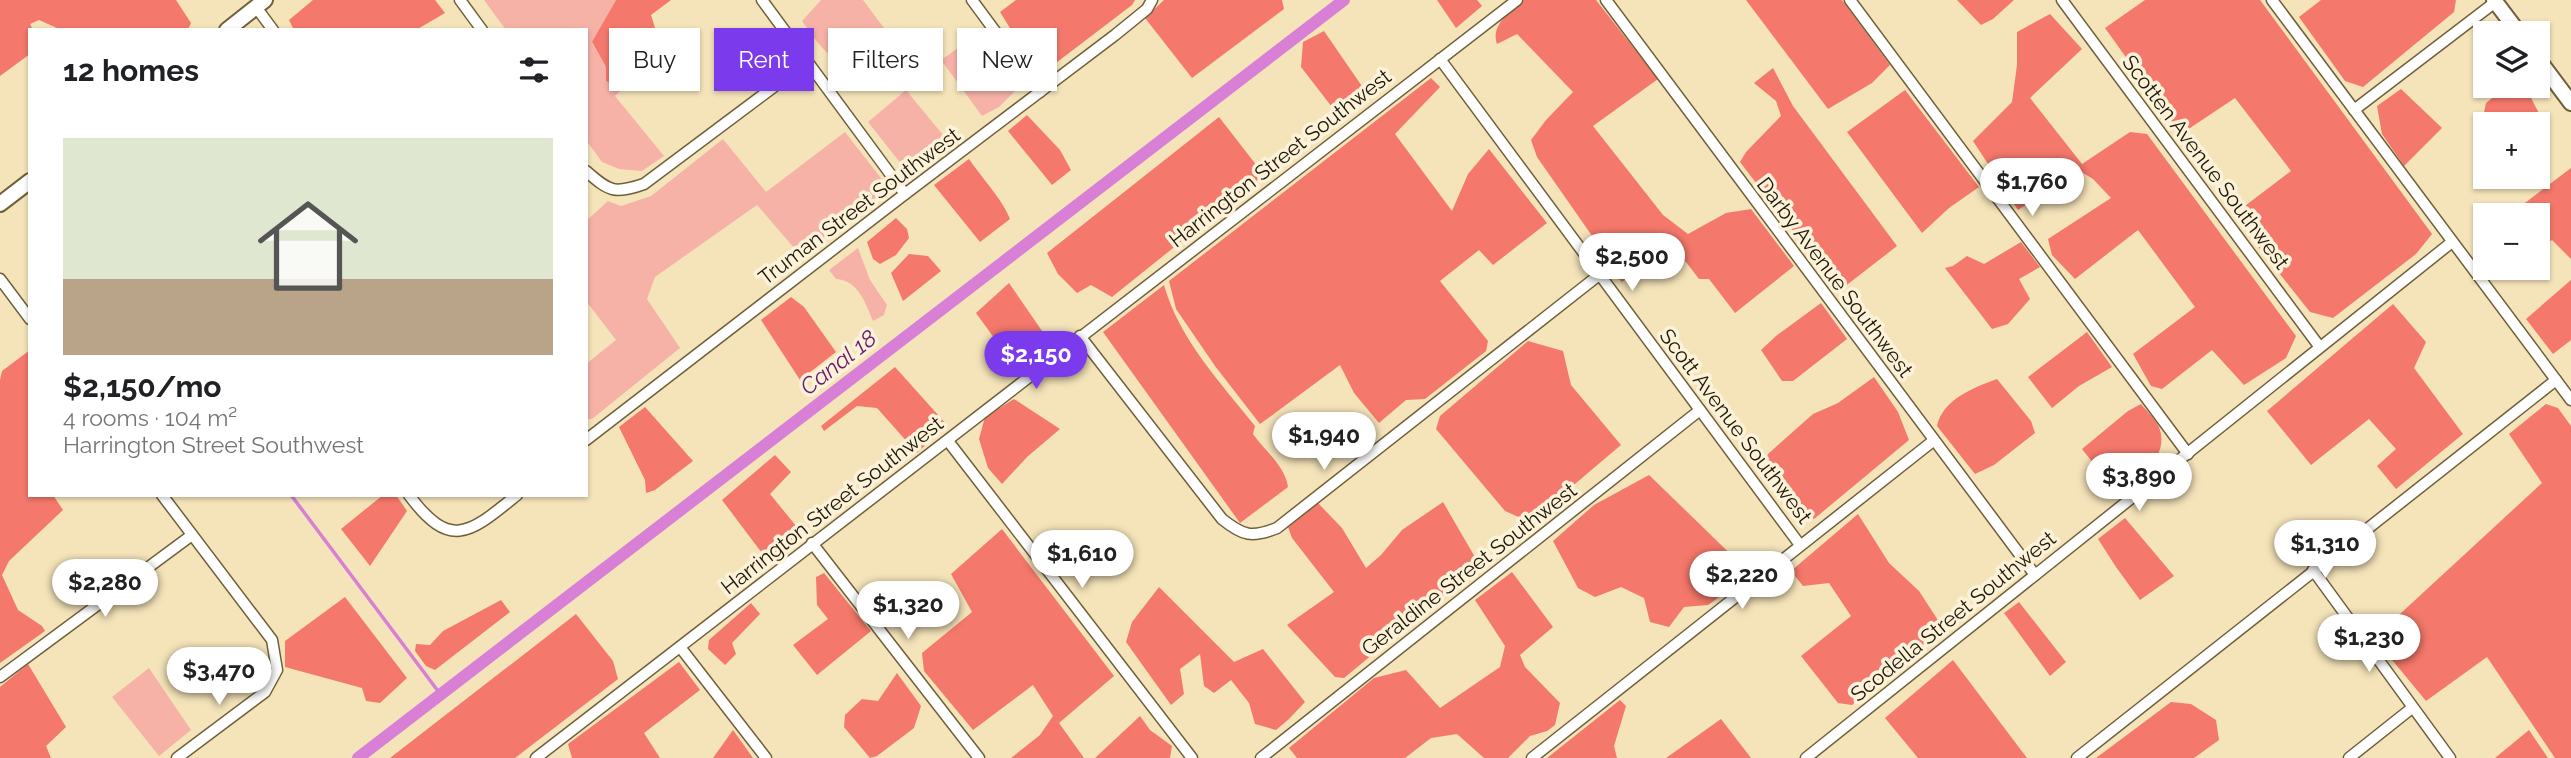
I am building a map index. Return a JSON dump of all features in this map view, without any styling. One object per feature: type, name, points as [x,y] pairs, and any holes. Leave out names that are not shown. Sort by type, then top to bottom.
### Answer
[{"type":"street","points":[[460,0],[481,28]]},
{"type":"street","points":[[762,0],[782,28]]},
{"type":"street","points":[[972,0],[1040,92]]},
{"type":"street","name":"Truman Street Southwest","points":[[588,438],[1115,35],[1147,9],[1152,0]]},
{"type":"street","name":"Harrington Street Southwest","points":[[536,758],[549,754],[812,543],[948,441],[1080,336],[1517,0]]},
{"type":"street","name":"Darby Avenue Southwest","points":[[1606,0],[2035,575]]},
{"type":"street","points":[[1850,0],[2188,454]]},
{"type":"street","name":"Scotten Avenue Southwest","points":[[2062,0],[2319,346]]},
{"type":"street","points":[[2272,0],[2571,400]]},
{"type":"street","points":[[2354,110],[2496,1],[2510,21]]},
{"type":"street","points":[[230,28],[261,3],[272,28]]},
{"type":"street","name":"Scott Avenue Southwest","points":[[1440,59],[1800,545]]},
{"type":"street","points":[[814,71],[905,194]]},
{"type":"street","points":[[2550,75],[2571,103]]},
{"type":"street","points":[[588,173],[603,186],[622,191],[644,184],[768,91]]},
{"type":"street","points":[[0,204],[28,183]]},
{"type":"street","name":"Scodella Street Southwest","points":[[1806,758],[2452,242]]},
{"type":"street","points":[[1080,336],[1222,519],[1236,531],[1257,536],[1277,528],[1600,275]]},
{"type":"street","points":[[0,279],[28,316]]},
{"type":"street","points":[[2077,758],[2556,380]]},
{"type":"street","name":"Geraldine Street Southwest","points":[[1261,758],[1700,411]]},
{"type":"street","points":[[948,441],[1192,758]]},
{"type":"street","points":[[1532,758],[1933,441]]},
{"type":"street","points":[[164,497],[272,640],[278,670],[265,692],[177,758]]},
{"type":"street","points":[[410,497],[432,521],[450,532],[470,530],[485,522],[515,497]]},
{"type":"street","points":[[0,677],[192,535]]},
{"type":"street","points":[[812,543],[979,758]]},
{"type":"street","points":[[2313,570],[2451,758]]},
{"type":"street","points":[[680,647],[766,758]]},
{"type":"street","points":[[2349,758],[2413,708]]},
{"type":"shaded area","points":[[0,0],[176,0],[191,23],[189,28],[57,28],[39,20],[30,24],[32,28],[28,28],[28,55],[0,76]]},
{"type":"shaded area","points":[[313,0],[435,0],[445,13],[419,28],[293,28],[289,20]]},
{"type":"shaded area","points":[[484,0],[616,0],[592,43],[606,67],[609,91],[620,91],[615,96],[664,156],[642,171],[619,169],[602,162],[588,143],[588,28],[505,28]]},
{"type":"shaded area","points":[[616,0],[671,0],[651,15],[655,28],[609,28],[609,83],[606,81],[606,67],[592,42]]},
{"type":"shaded area","points":[[821,0],[863,0],[884,28],[828,28],[828,53],[814,37],[814,28],[807,28],[802,21]]},
{"type":"shaded area","points":[[1016,0],[1135,0],[1057,62],[1057,28],[1010,28],[1000,12]]},
{"type":"shaded area","points":[[1164,0],[1282,0],[1284,9],[1192,78],[1145,18]]},
{"type":"shaded area","points":[[1437,0],[1477,0],[1482,6],[1456,28]]},
{"type":"shaded area","points":[[1524,0],[1596,0],[1658,79],[1593,126],[1663,215],[1688,234],[1726,213],[1751,209],[1794,266],[1735,313],[1709,279],[1699,279],[1686,262],[1669,249],[1622,282],[1612,274],[1604,253],[1537,157],[1531,140],[1573,92],[1517,34],[1497,44],[1496,31],[1499,25],[1508,13]]},
{"type":"shaded area","points":[[1746,0],[1842,0],[1890,65],[1872,83],[1828,109]]},
{"type":"shaded area","points":[[1957,0],[2014,0],[1993,19],[1981,25]]},
{"type":"shaded area","points":[[2145,0],[2260,0],[2432,234],[2416,254],[2333,318],[2310,312],[2233,215],[2291,171],[2235,98],[2181,134],[2105,28]]},
{"type":"shaded area","points":[[2321,0],[2456,0],[2454,12],[2363,87],[2345,81],[2299,17]]},
{"type":"shaded area","points":[[2050,14],[2082,49],[2030,98],[2082,164],[2130,132],[2147,134],[2296,336],[2286,358],[2244,385],[2212,350],[2162,389],[2151,386],[2133,354],[2195,307],[2138,230],[2075,279],[2052,255],[2048,239],[2111,198],[2093,179],[2078,170],[2018,210],[1973,141],[2012,102],[2017,65],[2017,32]]},
{"type":"shaded area","points":[[1324,31],[1368,95],[1342,120],[1301,67],[1303,42]]},
{"type":"shaded area","points":[[957,49],[957,82],[943,63],[943,59]]},
{"type":"shaded area","points":[[1773,68],[1793,106],[1897,246],[1839,291],[1740,162],[1746,152],[1781,116],[1776,101],[1754,83]]},
{"type":"shaded area","points":[[1431,78],[1440,87],[1395,134],[1452,211],[1468,174],[1489,149],[1547,223],[1493,265],[1479,250],[1440,281],[1488,341],[1486,351],[1425,399],[1406,400],[1379,423],[1354,393],[1340,365],[1260,424],[1215,366],[1176,309],[1169,281]]},
{"type":"shaded area","points":[[2401,89],[2442,128],[2404,166],[2382,134],[2377,106]]},
{"type":"shaded area","points":[[1905,90],[1979,187],[1949,208],[1922,233],[1847,132]]},
{"type":"shaded area","points":[[907,91],[948,141],[910,171],[902,165],[868,122]]},
{"type":"shaded area","points":[[964,91],[1015,91],[999,107],[982,116]]},
{"type":"shaded area","points":[[2492,98],[2531,98],[2538,112],[2484,112],[2486,103]]},
{"type":"shaded area","points":[[1027,115],[1060,150],[1071,170],[1052,185],[1008,131]]},
{"type":"shaded area","points":[[1219,117],[1264,175],[1112,297],[1091,285],[1077,293],[1058,274],[1047,253]]},
{"type":"shaded area","points":[[845,132],[884,182],[875,200],[801,256],[757,205],[655,277],[647,299],[680,348],[592,419],[588,419],[588,362],[616,340],[588,304],[588,219],[608,201],[621,206],[651,196],[723,139],[766,192]]},
{"type":"shaded area","points":[[969,159],[997,196],[1010,219],[980,242],[934,185]]},
{"type":"shaded area","points":[[2571,168],[2571,259],[2552,240],[2550,241],[2550,203],[2525,203],[2543,189],[2550,189],[2550,184]]},
{"type":"shaded area","points":[[896,218],[907,229],[909,238],[896,255],[880,264],[873,259],[867,242]]},
{"type":"shaded area","points":[[2021,242],[2040,267],[2019,279],[2030,299],[2008,324],[1992,329],[1945,268],[1967,256],[1984,264]]},
{"type":"shaded area","points":[[858,248],[870,280],[887,305],[884,315],[873,321],[856,288],[844,280],[836,279],[829,270]]},
{"type":"shaded area","points":[[909,254],[928,256],[941,271],[903,301],[891,273]]},
{"type":"shaded area","points":[[2571,280],[2571,340],[2553,354],[2526,319]]},
{"type":"shaded area","points":[[1009,283],[1049,341],[1016,368],[976,313]]},
{"type":"shaded area","points":[[1164,285],[1190,342],[1255,426],[1253,434],[1279,465],[1286,479],[1288,487],[1240,523],[1103,332]]},
{"type":"shaded area","points":[[791,297],[804,307],[836,352],[800,380],[761,320]]},
{"type":"shaded area","points":[[1821,303],[1847,339],[1793,381],[1782,381],[1761,350]]},
{"type":"shaded area","points":[[2393,304],[2426,342],[2414,368],[2463,434],[2396,489],[2377,466],[2396,449],[2369,419],[2311,465],[2267,411]]},
{"type":"shaded area","points":[[2087,332],[2112,367],[2079,386],[2052,408],[2028,377]]},
{"type":"shaded area","points":[[1528,341],[1563,351],[1571,385],[1621,445],[1530,522],[1505,511],[1436,429],[1440,416]]},
{"type":"shaded area","points":[[28,352],[28,497],[54,497],[63,510],[9,561],[2,575],[18,610],[42,626],[45,631],[0,663],[0,380],[2,371]]},
{"type":"shaded area","points":[[895,367],[947,425],[917,453],[877,408],[857,406],[824,431],[821,426]]},
{"type":"shaded area","points":[[1874,377],[1898,412],[1909,440],[1814,519],[1800,520],[1761,473],[1768,454],[1813,414],[1838,403]]},
{"type":"shaded area","points":[[1997,379],[2031,421],[2035,433],[1994,465],[1975,474],[1937,426],[1940,417],[1952,402]]},
{"type":"shaded area","points":[[1014,399],[1060,429],[1027,457],[1002,484],[988,468],[979,439],[985,417]]},
{"type":"shaded area","points":[[2141,404],[2159,427],[2160,448],[2150,466],[2116,492],[2082,449],[2128,411]]},
{"type":"shaded area","points":[[2546,404],[2558,408],[2571,426],[2571,758],[2555,758],[2487,657],[2426,701],[2374,638],[2542,483],[2509,434]]},
{"type":"shaded area","points":[[645,407],[693,461],[655,490],[646,493],[645,480],[619,427]]},
{"type":"shaded area","points":[[775,455],[791,472],[770,494],[801,532],[768,561],[722,500]]},
{"type":"shaded area","points":[[1649,475],[1748,571],[1708,605],[1684,607],[1669,627],[1650,622],[1644,598],[1621,587],[1595,597],[1578,588],[1553,541],[1594,505]]},
{"type":"shaded area","points":[[381,497],[397,497],[407,511],[370,566],[341,529]]},
{"type":"shaded area","points":[[1443,502],[1479,564],[1344,678],[1335,677],[1287,625],[1334,592],[1292,538],[1288,527],[1318,503],[1342,528],[1366,568],[1402,530]]},
{"type":"shaded area","points":[[1858,514],[1889,563],[1919,591],[1943,628],[1852,705],[1838,703],[1801,656],[1851,616],[1829,583],[1803,586],[1791,571]]},
{"type":"shaded area","points":[[2125,518],[2174,576],[2140,600],[2098,539]]},
{"type":"shaded area","points":[[1002,529],[1114,676],[1059,723],[1084,758],[1011,758],[1040,735],[1053,716],[1033,685],[973,730],[924,671],[922,653],[972,612],[951,574]]},
{"type":"shaded area","points":[[1512,572],[1553,627],[1520,655],[1525,667],[1560,703],[1555,725],[1547,731],[1530,736],[1508,758],[1484,758],[1457,734],[1431,738],[1405,758],[1297,758],[1289,748],[1374,678],[1406,670],[1440,708],[1500,667],[1505,646],[1475,600]]},
{"type":"shaded area","points":[[824,573],[871,631],[817,675],[793,645],[828,619],[817,605],[816,577]]},
{"type":"shaded area","points":[[1159,587],[1234,662],[1263,649],[1305,702],[1276,730],[1255,724],[1249,703],[1231,680],[1214,693],[1204,686],[1200,654],[1180,669],[1184,694],[1171,705],[1126,642],[1132,622]]},
{"type":"shaded area","points":[[345,597],[407,678],[380,703],[366,701],[362,688],[285,667],[285,641]]},
{"type":"shaded area","points":[[501,600],[510,612],[435,670],[426,666],[415,651],[416,644],[430,645],[443,631]]},
{"type":"shaded area","points":[[2019,602],[2066,662],[2050,676],[2004,613]]},
{"type":"shaded area","points":[[751,603],[760,614],[732,643],[736,654],[725,665],[708,649],[709,640]]},
{"type":"shaded area","points":[[576,614],[613,661],[618,679],[515,758],[390,758]]},
{"type":"shaded area","points":[[1953,660],[2027,758],[1918,758],[1885,718]]},
{"type":"shaded area","points":[[679,662],[700,690],[644,733],[660,758],[572,758],[568,744]]},
{"type":"shaded area","points":[[28,664],[66,727],[46,746],[51,758],[0,758],[0,687]]},
{"type":"shaded area","points":[[149,668],[191,730],[159,756],[112,697]]},
{"type":"shaded area","points":[[897,673],[921,706],[914,728],[877,756],[870,758],[844,727],[845,715],[862,699],[878,701]]},
{"type":"shaded area","points":[[1620,700],[1626,706],[1614,746],[1617,758],[1547,758]]},
{"type":"shaded area","points":[[2171,702],[2191,704],[2216,720],[2219,740],[2194,758],[2096,758]]},
{"type":"shaded area","points":[[1140,716],[1150,730],[1172,746],[1170,758],[1095,758]]},
{"type":"shaded area","points":[[1721,719],[1751,758],[1666,758]]},
{"type":"shaded area","points":[[733,730],[753,758],[713,758]]},
{"type":"shaded area","points":[[2529,730],[2548,758],[2495,758]]},
{"type":"waterway","name":"Canal 18","points":[[358,758],[1344,0]]},
{"type":"waterway","points":[[292,497],[441,695]]}]
